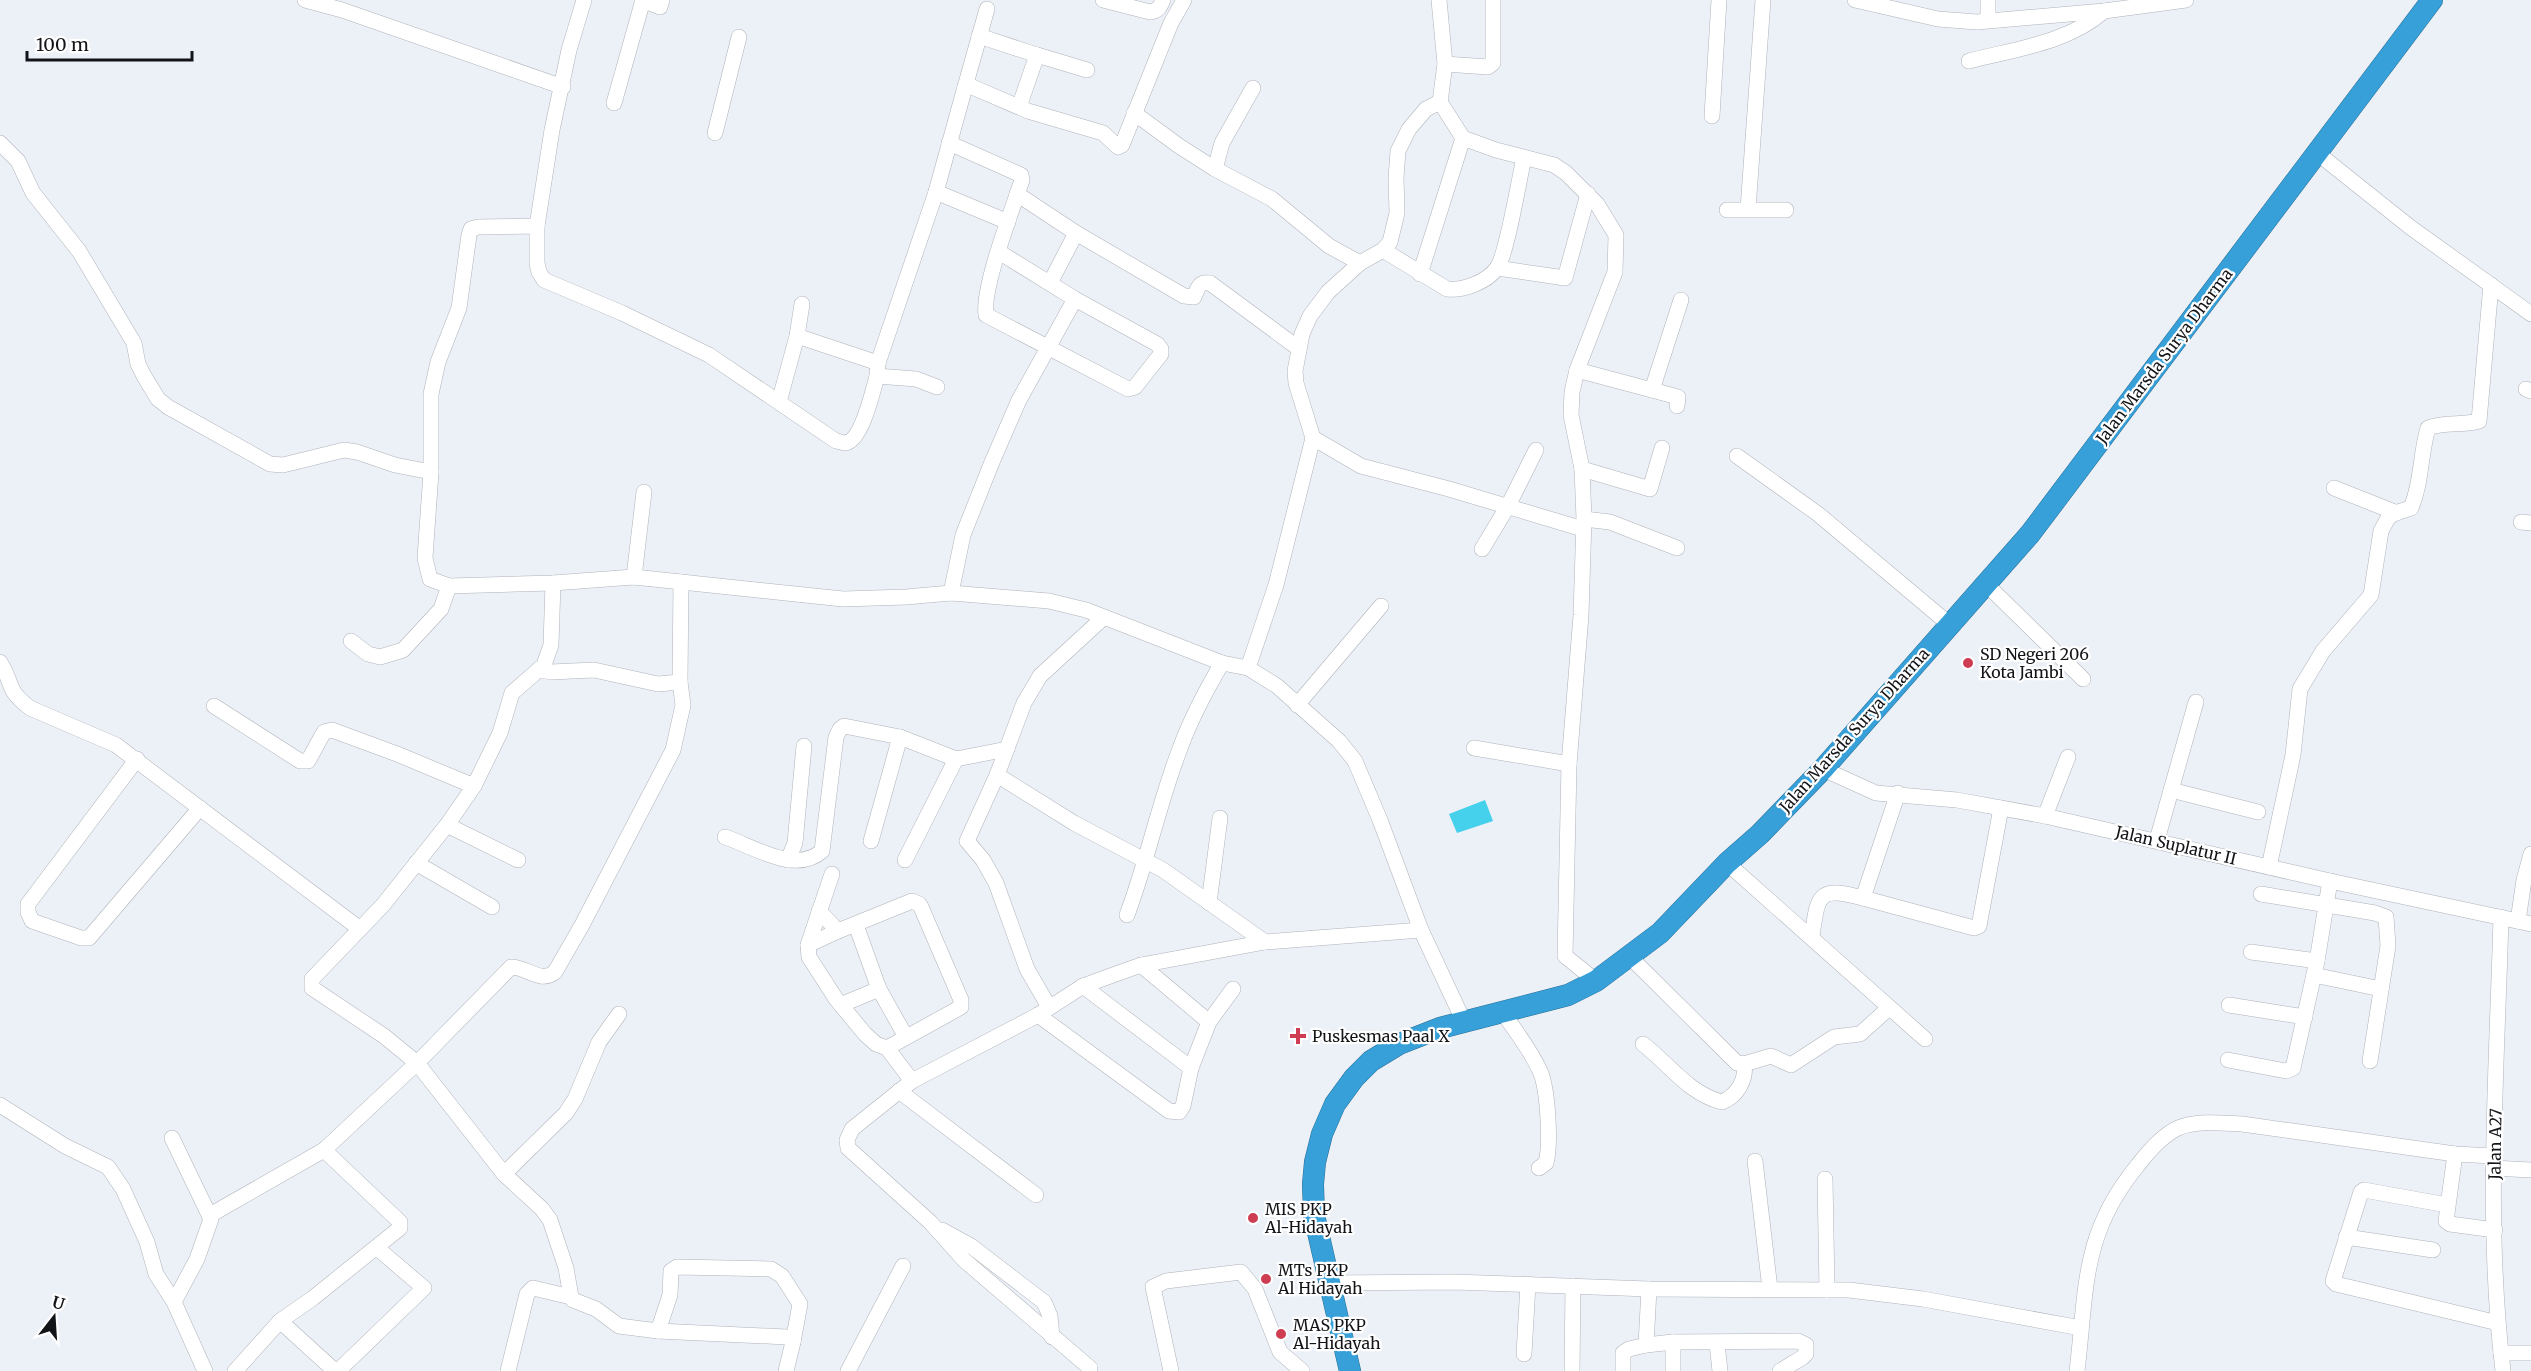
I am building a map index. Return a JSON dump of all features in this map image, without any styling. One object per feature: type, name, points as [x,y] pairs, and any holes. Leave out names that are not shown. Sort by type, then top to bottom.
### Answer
[{"type":"highway","name":"Jalan Marsda Surya Dharma","points":[[1350,1371],[1314,1215],[1313,1184],[1315,1162],[1322,1134],[1335,1104],[1354,1078],[1371,1061],[1399,1044],[1440,1028],[1568,995],[1596,981],[1660,933],[1727,863],[1760,834],[1823,769],[2030,534],[2432,0]]},
{"type":"street","points":[[305,0],[342,10],[563,87]]},
{"type":"street","points":[[584,0],[569,50],[563,87],[552,130],[537,226],[539,272],[544,279],[709,355],[836,441],[845,443],[853,440],[861,427],[936,192],[987,9]]},
{"type":"street","points":[[614,103],[643,0],[660,7],[662,0]]},
{"type":"street","points":[[1103,0],[1159,6],[1171,23]]},
{"type":"street","points":[[964,87],[970,87],[1020,107],[1103,133],[1118,147],[1122,145],[1171,23],[1184,0]]},
{"type":"street","points":[[1439,0],[1445,64],[1440,102],[1463,138],[1524,158],[1554,165],[1588,194],[1609,221],[1616,235],[1615,272],[1578,370],[1572,392],[1571,415],[1582,469],[1584,524],[1581,615],[1569,764],[1565,956],[1596,981]]},
{"type":"street","points":[[1445,64],[1488,67],[1493,63],[1493,0]]},
{"type":"street","points":[[1712,116],[1719,0]]},
{"type":"street","points":[[1748,209],[1763,0]]},
{"type":"street","points":[[1988,0],[1989,20]]},
{"type":"street","points":[[1865,1],[1938,19],[1963,22],[2104,11],[2186,0]]},
{"type":"street","points":[[1969,61],[2051,40],[2088,25],[2104,11]]},
{"type":"street","points":[[715,133],[739,36]]},
{"type":"street","points":[[979,36],[1088,70]]},
{"type":"street","points":[[1020,107],[1037,55]]},
{"type":"street","points":[[1215,169],[1222,143],[1253,88]]},
{"type":"street","points":[[1248,668],[1276,585],[1313,438],[1294,371],[1298,348],[1310,316],[1328,292],[1360,263],[1383,250],[1390,242],[1397,213],[1395,178],[1398,151],[1409,129],[1426,109],[1440,102]]},
{"type":"street","points":[[1134,113],[1215,169],[1266,195],[1329,246],[1360,263]]},
{"type":"street","points":[[1420,274],[1463,138]]},
{"type":"street","points":[[0,143],[18,161],[33,193],[79,251],[134,343],[138,364],[144,376],[158,399],[168,407],[270,464],[294,463],[344,450],[395,465],[431,472]]},
{"type":"street","points":[[949,143],[1018,172],[1022,180],[1008,222],[999,252],[986,298],[986,315],[1128,389],[1135,387],[1161,354],[1161,349],[1157,344],[1075,299],[999,252]]},
{"type":"street","points":[[2316,152],[2410,227],[2531,314]]},
{"type":"street","points":[[1383,250],[1447,289],[1457,290],[1477,283],[1497,268],[1524,158]]},
{"type":"street","points":[[936,192],[1008,222]]},
{"type":"street","points":[[1017,194],[1076,233],[1184,296],[1194,297],[1200,285],[1210,282],[1298,348]]},
{"type":"street","points":[[1497,268],[1565,278],[1588,194]]},
{"type":"street","points":[[1727,210],[1786,210]]},
{"type":"street","points":[[537,226],[471,229],[459,308],[438,362],[431,394],[431,472],[425,558],[430,579],[449,586],[553,583],[634,577],[843,598],[906,597],[951,593],[1050,601],[1086,610],[1222,663],[1248,668],[1277,686],[1339,741],[1354,761],[1380,820],[1421,930],[1464,1022]]},
{"type":"street","points":[[1050,283],[1076,233]]},
{"type":"street","points":[[2269,867],[2293,755],[2300,688],[2323,651],[2371,595],[2381,531],[2388,518],[2411,508],[2418,493],[2424,461],[2422,448],[2428,428],[2439,424],[2467,425],[2479,421],[2491,285]]},
{"type":"street","points":[[951,593],[963,535],[1019,400],[1075,299]]},
{"type":"street","points":[[1652,390],[1681,300]]},
{"type":"street","points":[[779,402],[797,336],[802,304]]},
{"type":"street","points":[[797,336],[878,370],[916,379],[937,387]]},
{"type":"street","points":[[1578,370],[1678,397],[1677,406]]},
{"type":"street","points":[[1313,438],[1361,466],[1584,524],[1610,522],[1677,548]]},
{"type":"street","points":[[1582,469],[1650,489],[1662,447]]},
{"type":"street","points":[[1482,549],[1508,506],[1536,450]]},
{"type":"street","points":[[1737,456],[1818,514],[1949,624]]},
{"type":"street","points":[[2334,488],[2397,513]]},
{"type":"street","points":[[634,577],[644,492]]},
{"type":"street","points":[[210,1215],[324,1150],[417,1063],[512,967],[521,967],[542,977],[549,977],[555,972],[673,750],[683,705],[680,682],[681,582]]},
{"type":"street","points":[[553,583],[551,645],[540,670],[512,693],[500,734],[474,786],[447,825],[383,905],[312,979],[312,988],[384,1036],[417,1063],[504,1174],[550,1220],[566,1268],[571,1298]]},
{"type":"street","points":[[1986,584],[2083,679]]},
{"type":"street","points":[[351,641],[368,654],[380,657],[403,650],[441,609],[449,586]]},
{"type":"street","points":[[1297,705],[1381,606]]},
{"type":"street","points":[[1103,618],[1040,676],[1024,703],[997,775],[967,841],[983,860],[996,883],[1043,1011],[1169,1111],[1179,1112],[1183,1106],[1191,1068],[1209,1022],[1233,989]]},
{"type":"street","points":[[0,662],[11,691],[30,708],[116,745],[137,759],[360,929]]},
{"type":"street","points":[[1127,915],[1146,861],[1178,753],[1206,691],[1222,663]]},
{"type":"street","points":[[540,670],[551,672],[594,670],[658,684],[680,682]]},
{"type":"street","points":[[2157,840],[2196,702]]},
{"type":"street","points":[[214,706],[300,761],[308,761],[324,732],[332,730],[474,786]]},
{"type":"street","points":[[725,837],[788,860],[810,858],[822,852],[836,737],[844,726],[900,737],[956,759],[1007,749]]},
{"type":"street","points":[[871,841],[900,737]]},
{"type":"street","points":[[788,860],[795,843],[804,746]]},
{"type":"street","points":[[1474,748],[1569,764]]},
{"type":"street","points":[[2044,816],[2068,758]]},
{"type":"street","points":[[137,759],[28,904],[28,912],[32,921],[81,938],[88,938],[200,808]]},
{"type":"street","points":[[904,860],[956,759]]},
{"type":"street","name":"Jalan Suplatur II","points":[[1823,769],[1876,793],[2001,808],[2044,816],[2524,922]]},
{"type":"street","points":[[997,775],[1074,824],[1163,870],[1265,942]]},
{"type":"street","points":[[2171,790],[2258,812]]},
{"type":"street","points":[[1863,898],[1898,794]]},
{"type":"street","points":[[1812,936],[1816,911],[1823,896],[1829,892],[1838,891],[1977,928],[2001,808]]},
{"type":"street","points":[[1209,903],[1220,818]]},
{"type":"street","points":[[447,825],[518,860]]},
{"type":"street","points":[[2524,922],[2524,880],[2531,854]]},
{"type":"street","points":[[416,863],[492,907]]},
{"type":"street","points":[[1727,863],[1812,936],[1925,1039]]},
{"type":"street","points":[[832,874],[808,945],[810,961],[836,999],[843,1004],[865,1034],[876,1044],[887,1048],[912,1081]]},
{"type":"street","points":[[2228,1060],[2290,1071],[2294,1066],[2316,968],[2330,881]]},
{"type":"street","points":[[2261,894],[2375,913],[2386,917],[2388,946],[2370,1060]]},
{"type":"street","points":[[808,945],[912,901],[919,904],[961,1000],[961,1007],[887,1048]]},
{"type":"street","points":[[819,911],[838,931]]},
{"type":"street","name":"Jalan A27","points":[[2501,917],[2493,1162],[2494,1275],[2503,1371]]},
{"type":"street","points":[[856,925],[879,989],[906,1037]]},
{"type":"street","points":[[1090,1368],[1052,1338],[964,1260],[930,1222],[848,1148],[847,1140],[852,1130],[912,1081],[1043,1011],[1083,986],[1141,965],[1265,942],[1421,930]]},
{"type":"street","points":[[2251,952],[2316,968],[2381,989]]},
{"type":"street","points":[[1630,957],[1737,1063],[1744,1064],[1771,1056],[1791,1065],[1834,1037],[1860,1034],[1889,1008]]},
{"type":"street","points":[[1141,965],[1209,1022]]},
{"type":"street","points":[[1083,986],[1191,1068]]},
{"type":"street","points":[[843,1004],[879,989]]},
{"type":"street","points":[[2229,1005],[2305,1017]]},
{"type":"street","points":[[1503,1013],[1541,1074],[1546,1110],[1548,1154],[1546,1163],[1539,1168]]},
{"type":"street","points":[[504,1174],[566,1113],[576,1099],[599,1042],[619,1014]]},
{"type":"street","points":[[1643,1044],[1665,1061],[1688,1086],[1722,1102],[1735,1094],[1746,1072],[1744,1064]]},
{"type":"street","points":[[899,1091],[1036,1195]]},
{"type":"street","points":[[0,1105],[66,1146],[108,1167],[123,1189],[147,1242],[156,1274],[174,1302],[205,1371]]},
{"type":"street","points":[[2077,1371],[2088,1268],[2100,1225],[2110,1204],[2143,1158],[2178,1128],[2208,1122],[2242,1124],[2455,1154],[2531,1170]]},
{"type":"street","points":[[172,1138],[210,1215],[210,1225],[197,1259],[174,1302]]},
{"type":"street","points":[[235,1371],[280,1321],[398,1231],[400,1222],[324,1150]]},
{"type":"street","points":[[2455,1154],[2446,1221],[2450,1224],[2495,1230]]},
{"type":"street","points":[[1755,1161],[1770,1289]]},
{"type":"street","points":[[1825,1179],[1827,1290]]},
{"type":"street","points":[[2447,1205],[2364,1190],[2361,1192],[2333,1279],[2335,1283],[2498,1323]]},
{"type":"street","points":[[2346,1237],[2433,1250]]},
{"type":"street","points":[[280,1321],[336,1371],[424,1288],[377,1248]]},
{"type":"street","points":[[848,1371],[903,1266]]},
{"type":"street","points":[[658,1331],[670,1295],[671,1272],[677,1267],[771,1269],[782,1276],[800,1304],[786,1371]]},
{"type":"street","points":[[1171,1371],[1153,1287],[1166,1281],[1241,1272],[1260,1300],[1280,1352],[1302,1371]]},
{"type":"street","points":[[1328,1283],[1849,1290],[1923,1299],[2080,1328]]},
{"type":"street","points":[[1524,1354],[1528,1284]]},
{"type":"street","points":[[1572,1371],[1573,1286]]},
{"type":"street","points":[[508,1371],[527,1294],[533,1288],[541,1288],[596,1309],[619,1326],[658,1331],[781,1336],[793,1342]]},
{"type":"street","points":[[1646,1345],[1648,1289]]},
{"type":"street","points":[[1623,1371],[1623,1353],[1629,1349],[1646,1345],[1673,1342],[1798,1341],[1806,1345],[1806,1354],[1780,1371]]},
{"type":"street","points":[[1673,1342],[1673,1371]]},
{"type":"street","points":[[1717,1343],[1720,1371]]},
{"type":"street","points":[[2501,1353],[2531,1353]]},
{"type":"water","points":[[1485,800],[1493,821],[1457,833],[1449,814]]},
{"type":"place","name":"SD Negeri 206 Kota Jambi","points":[[1968,663]]},
{"type":"place","name":"Puskesmas Paal X","points":[[1298,1036]]},
{"type":"place","name":"MIS PKP Al-Hidayah","points":[[1253,1218]]},
{"type":"place","name":"MTs PKP Al Hidayah","points":[[1266,1279]]},
{"type":"place","name":"MAS PKP Al-Hidayah","points":[[1281,1334]]}]
